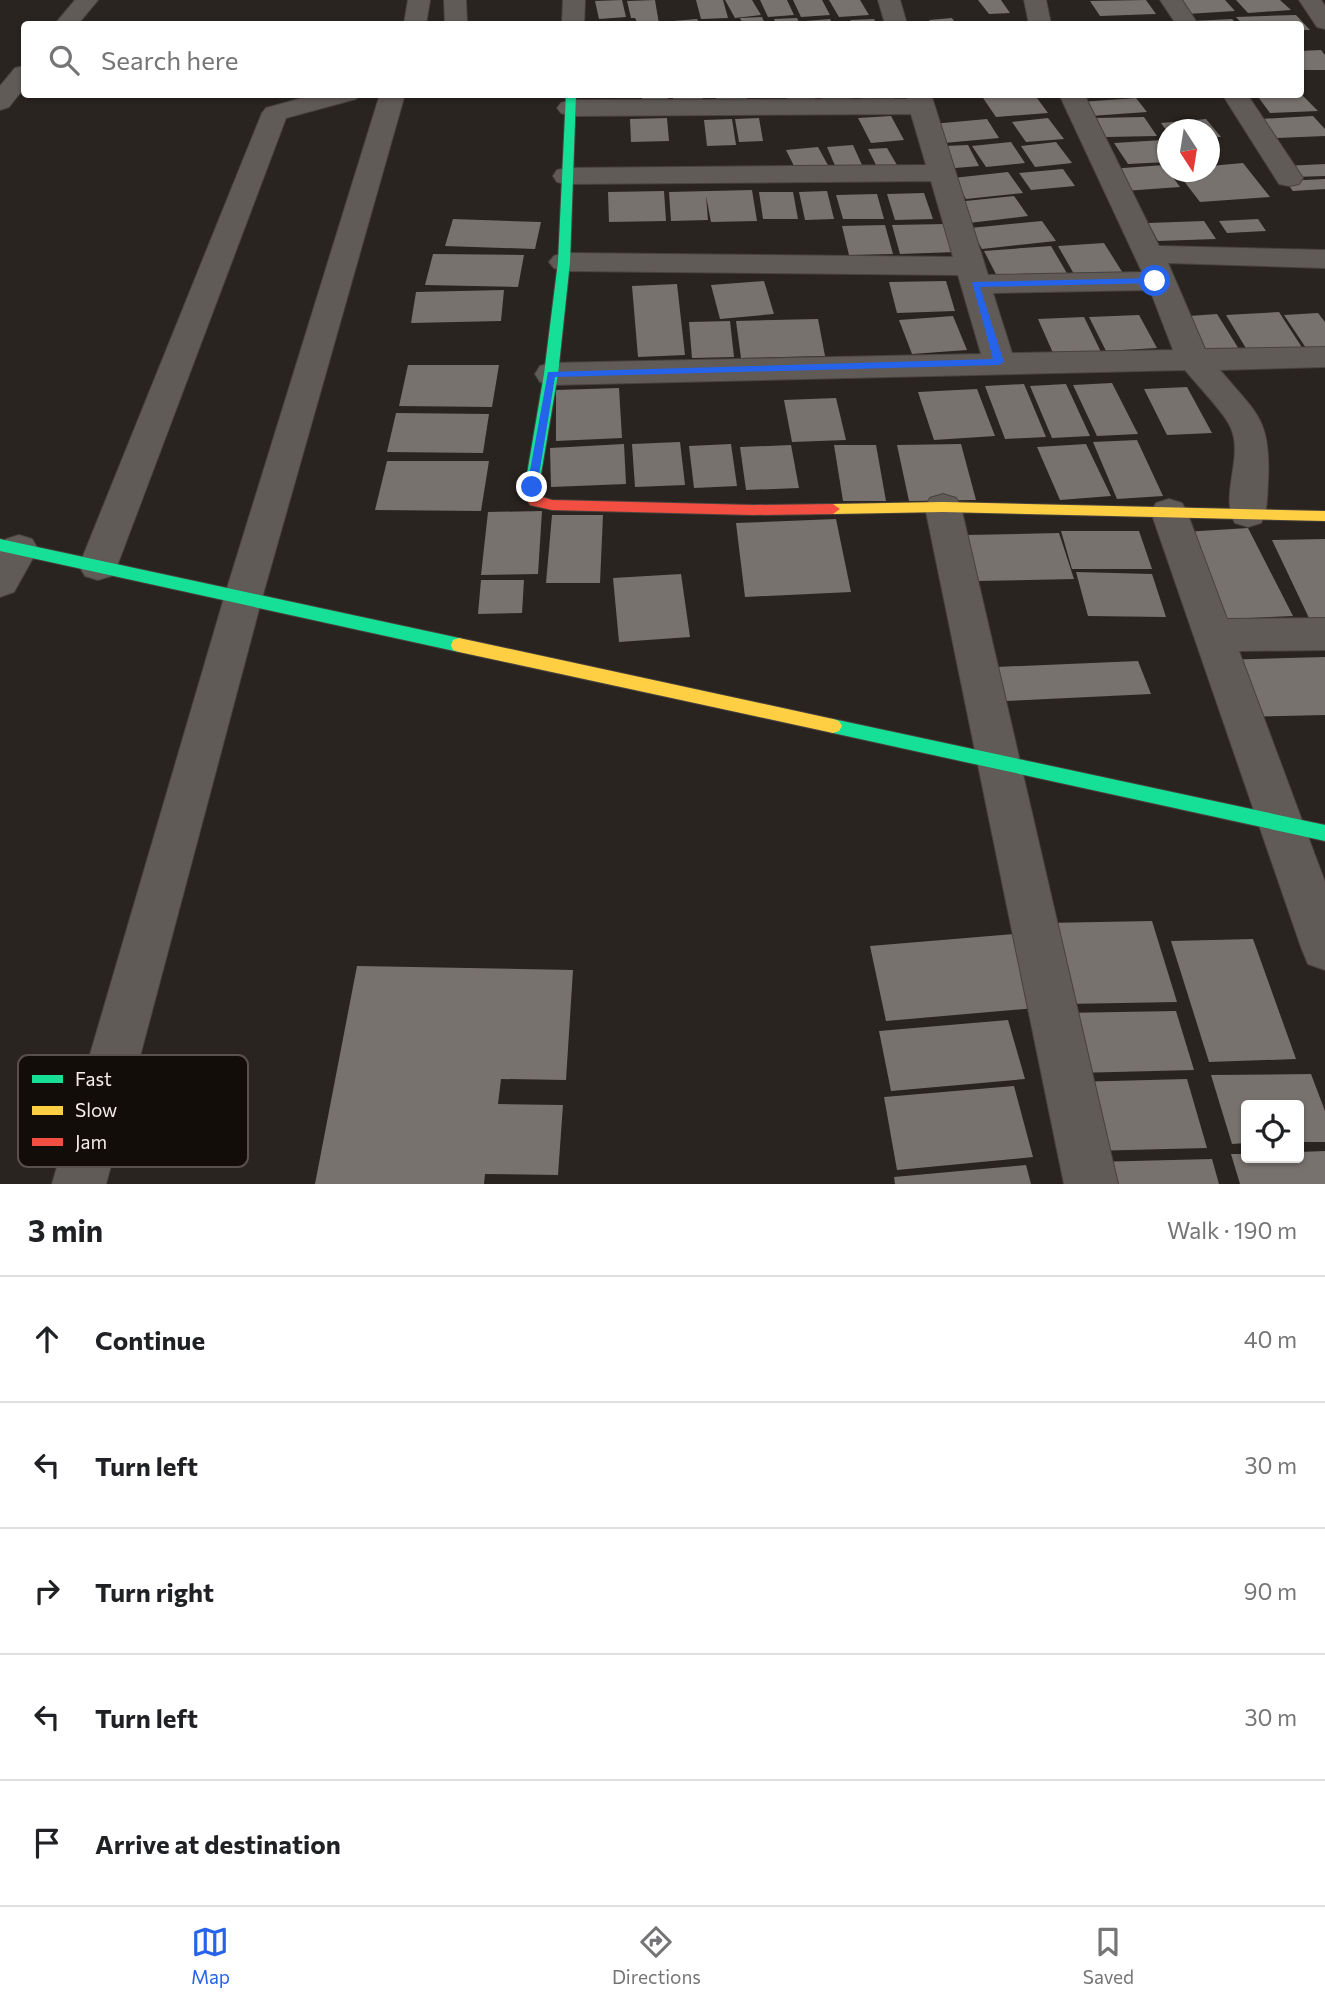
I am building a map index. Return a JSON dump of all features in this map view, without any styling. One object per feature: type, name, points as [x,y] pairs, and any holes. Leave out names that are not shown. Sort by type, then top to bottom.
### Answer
[{"type":"street","points":[[69,21],[87,0]]},
{"type":"street","points":[[416,21],[419,0]]},
{"type":"street","points":[[455,0],[456,21]]},
{"type":"street","points":[[573,21],[574,0]]},
{"type":"street","points":[[889,0],[895,21]]},
{"type":"street","points":[[1035,0],[1039,21]]},
{"type":"street","points":[[1171,0],[1185,21]]},
{"type":"street","points":[[1310,0],[1325,22]]},
{"type":"street","points":[[0,102],[21,78]]},
{"type":"street","points":[[98,566],[275,113],[333,98]]},
{"type":"street","points":[[115,1055],[243,598],[392,98]]},
{"type":"street","points":[[1073,98],[1154,266],[1193,359],[1247,424],[1252,452],[1248,514]]},
{"type":"street","points":[[1237,98],[1289,178]]},
{"type":"street","points":[[999,362],[919,100],[570,101],[564,262],[551,374],[532,487],[535,501],[552,505],[753,510],[943,507],[1325,516]]},
{"type":"street","points":[[567,176],[942,173]]},
{"type":"street","points":[[1154,266],[1325,259]]},
{"type":"street","points":[[564,262],[1155,281],[1154,266]]},
{"type":"street","points":[[551,374],[999,362],[1325,357]]},
{"type":"street","points":[[943,507],[1091,1184]]},
{"type":"street","points":[[1169,512],[1325,947]]},
{"type":"street","points":[[0,582],[9,547],[1325,833]]},
{"type":"street","points":[[1212,635],[1325,634]]},
{"type":"street","points":[[79,1184],[84,1167]]},
{"type":"building","points":[[622,0],[626,17],[599,19],[595,1]]},
{"type":"building","points":[[655,0],[658,21],[636,21],[631,18],[627,1]]},
{"type":"building","points":[[696,0],[723,0],[728,18],[701,19]]},
{"type":"building","points":[[725,0],[752,0],[761,15],[735,18]]},
{"type":"building","points":[[760,0],[787,0],[794,15],[768,17]]},
{"type":"building","points":[[793,0],[822,0],[830,15],[801,17]]},
{"type":"building","points":[[829,0],[860,0],[869,15],[839,17]]},
{"type":"building","points":[[978,0],[1001,0],[1010,13],[989,14]]},
{"type":"building","points":[[1146,0],[1156,14],[1100,16],[1090,1]]},
{"type":"building","points":[[1176,0],[1225,0],[1235,11],[1187,14]]},
{"type":"building","points":[[1236,0],[1280,0],[1291,10],[1248,13]]},
{"type":"building","points":[[1296,15],[1302,21],[1239,21],[1236,17]]},
{"type":"building","points":[[762,17],[764,21],[742,21],[740,18]]},
{"type":"building","points":[[797,18],[798,21],[775,21],[774,19]]},
{"type":"building","points":[[952,18],[954,21],[930,21]]},
{"type":"building","points":[[874,19],[875,21],[851,21]]},
{"type":"building","points":[[1232,19],[1234,21],[1191,21]]},
{"type":"building","points":[[1321,50],[1325,55],[1325,70],[1304,70],[1304,51]]},
{"type":"building","points":[[1304,97],[1318,111],[1270,113],[1259,98]]},
{"type":"building","points":[[642,98],[668,98],[668,100]]},
{"type":"building","points":[[716,98],[747,100],[716,100]]},
{"type":"building","points":[[861,98],[895,100],[862,101]]},
{"type":"building","points":[[983,98],[1037,98],[1048,113],[996,117]]},
{"type":"building","points":[[1136,98],[1147,112],[1091,116],[1080,102]]},
{"type":"building","points":[[891,116],[904,140],[871,143],[858,118]]},
{"type":"building","points":[[1313,116],[1325,129],[1325,136],[1277,138],[1260,119]]},
{"type":"building","points":[[1144,117],[1157,136],[1106,137],[1095,118]]},
{"type":"building","points":[[667,118],[669,141],[631,142],[630,119]]},
{"type":"building","points":[[759,118],[763,141],[739,142],[735,119]]},
{"type":"building","points":[[1048,118],[1064,139],[1026,142],[1012,122]]},
{"type":"building","points":[[732,119],[736,145],[707,146],[704,120]]},
{"type":"building","points":[[987,119],[999,138],[944,143],[932,124]]},
{"type":"building","points":[[1157,140],[1157,163],[1128,164],[1114,143]]},
{"type":"building","points":[[1011,142],[1025,163],[986,167],[972,146]]},
{"type":"building","points":[[1056,142],[1072,163],[1035,167],[1021,146]]},
{"type":"building","points":[[853,145],[862,165],[836,168],[827,147]]},
{"type":"building","points":[[968,145],[979,166],[955,168],[944,146]]},
{"type":"building","points":[[818,147],[830,169],[797,172],[786,150]]},
{"type":"building","points":[[887,148],[897,165],[877,167],[868,149]]},
{"type":"building","points":[[1243,163],[1270,197],[1200,202],[1185,182],[1220,182],[1220,165]]},
{"type":"building","points":[[1325,164],[1325,176],[1294,177],[1285,166]]},
{"type":"building","points":[[1157,166],[1157,182],[1176,182],[1180,187],[1124,191],[1110,169]]},
{"type":"building","points":[[1063,169],[1075,186],[1031,190],[1019,173]]},
{"type":"building","points":[[1008,172],[1023,193],[966,199],[953,178]]},
{"type":"building","points":[[1325,179],[1325,189],[1293,191],[1285,181]]},
{"type":"building","points":[[752,190],[757,221],[711,222],[706,196],[708,220],[671,221],[669,192]]},
{"type":"building","points":[[664,191],[666,221],[609,222],[608,192]]},
{"type":"building","points":[[827,191],[834,219],[805,220],[799,192]]},
{"type":"building","points":[[759,192],[793,192],[798,219],[763,219]]},
{"type":"building","points":[[924,193],[933,219],[895,220],[887,194]]},
{"type":"building","points":[[877,194],[884,219],[843,219],[836,195]]},
{"type":"building","points":[[1014,196],[1028,216],[969,223],[956,202]]},
{"type":"building","points":[[453,219],[541,222],[535,249],[445,246]]},
{"type":"building","points":[[1258,219],[1266,231],[1227,233],[1219,221]]},
{"type":"building","points":[[1042,221],[1056,241],[982,249],[970,228]]},
{"type":"building","points":[[1204,221],[1216,239],[1158,241],[1148,223]]},
{"type":"building","points":[[946,224],[956,252],[900,254],[892,225]]},
{"type":"building","points":[[885,225],[893,254],[849,255],[842,226]]},
{"type":"building","points":[[1104,243],[1126,278],[1078,281],[1058,246]]},
{"type":"building","points":[[1051,246],[1068,275],[999,280],[984,251]]},
{"type":"building","points":[[433,254],[524,255],[518,287],[425,285]]},
{"type":"building","points":[[764,281],[774,314],[720,319],[711,285]]},
{"type":"building","points":[[946,281],[955,311],[897,313],[889,282]]},
{"type":"building","points":[[677,284],[685,355],[638,357],[632,286]]},
{"type":"building","points":[[504,290],[501,321],[411,323],[416,292]]},
{"type":"building","points":[[1279,312],[1305,352],[1250,355],[1226,315]]},
{"type":"building","points":[[1318,313],[1325,322],[1325,353],[1310,354],[1284,315]]},
{"type":"building","points":[[1217,314],[1242,354],[1198,356],[1175,317]]},
{"type":"building","points":[[1139,315],[1157,348],[1106,351],[1089,317]]},
{"type":"building","points":[[953,316],[967,350],[912,354],[899,320]]},
{"type":"building","points":[[1084,317],[1101,352],[1053,353],[1038,319]]},
{"type":"building","points":[[818,319],[825,356],[741,358],[736,321]]},
{"type":"building","points":[[730,321],[734,357],[692,358],[689,322]]},
{"type":"building","points":[[408,365],[499,365],[492,407],[399,406]]},
{"type":"building","points":[[1112,383],[1138,434],[1097,436],[1073,385]]},
{"type":"building","points":[[1024,384],[1046,437],[1005,439],[985,386]]},
{"type":"building","points":[[1066,384],[1090,436],[1052,438],[1030,386]]},
{"type":"building","points":[[1187,387],[1212,433],[1167,435],[1144,389]]},
{"type":"building","points":[[619,388],[622,438],[556,441],[556,390]]},
{"type":"building","points":[[977,389],[995,436],[934,440],[918,392]]},
{"type":"building","points":[[836,398],[846,440],[792,442],[784,400]]},
{"type":"building","points":[[396,413],[489,414],[483,453],[387,452]]},
{"type":"building","points":[[1137,440],[1163,496],[1117,499],[1093,442]]},
{"type":"building","points":[[680,442],[685,485],[635,487],[632,444]]},
{"type":"building","points":[[624,444],[626,484],[551,487],[550,448]]},
{"type":"building","points":[[731,444],[737,486],[694,488],[689,446]]},
{"type":"building","points":[[961,444],[976,500],[909,501],[897,445]]},
{"type":"building","points":[[1086,444],[1111,496],[1060,500],[1037,447]]},
{"type":"building","points":[[791,445],[799,488],[746,490],[740,447]]},
{"type":"building","points":[[834,445],[876,445],[886,501],[843,501]]},
{"type":"building","points":[[387,461],[489,461],[481,511],[375,510]]},
{"type":"building","points":[[542,511],[538,574],[481,575],[488,512]]},
{"type":"building","points":[[552,515],[603,515],[600,583],[546,583]]},
{"type":"building","points":[[836,519],[851,592],[745,597],[736,523]]},
{"type":"building","points":[[1248,528],[1293,616],[1208,620],[1168,533]]},
{"type":"building","points":[[1061,531],[1139,531],[1152,569],[1072,569]]},
{"type":"building","points":[[1059,533],[1074,579],[977,581],[966,535]]},
{"type":"building","points":[[1325,539],[1325,618],[1309,618],[1272,540]]},
{"type":"building","points":[[1076,572],[1152,574],[1166,617],[1088,616]]},
{"type":"building","points":[[681,574],[690,637],[619,642],[613,578]]},
{"type":"building","points":[[481,580],[524,580],[522,613],[478,614]]},
{"type":"building","points":[[1325,657],[1325,715],[1242,717],[1217,660]]},
{"type":"building","points":[[1138,661],[1151,694],[1006,701],[996,667]]},
{"type":"building","points":[[1152,921],[1177,1002],[1065,1004],[1045,923]]},
{"type":"building","points":[[1014,934],[1036,1008],[886,1021],[870,946]]},
{"type":"building","points":[[1253,939],[1296,1059],[1209,1062],[1171,941]]},
{"type":"building","points":[[357,966],[573,970],[566,1080],[501,1079],[498,1104],[563,1105],[558,1175],[485,1174],[484,1184],[315,1184]]},
{"type":"building","points":[[1176,1011],[1194,1070],[1075,1073],[1061,1013]]},
{"type":"building","points":[[1008,1020],[1025,1079],[891,1091],[879,1031]]},
{"type":"building","points":[[1311,1074],[1325,1111],[1325,1142],[1304,1142],[1304,1100],[1241,1100],[1241,1143],[1232,1144],[1211,1075]]},
{"type":"building","points":[[1187,1079],[1207,1148],[1089,1151],[1072,1082]]},
{"type":"building","points":[[1014,1086],[1033,1157],[897,1170],[884,1097]]},
{"type":"building","points":[[1325,1151],[1325,1184],[1240,1184],[1231,1154],[1241,1154],[1241,1163],[1304,1163],[1304,1152]]},
{"type":"building","points":[[1212,1159],[1219,1184],[1098,1184],[1093,1162]]},
{"type":"building","points":[[1026,1165],[1031,1184],[895,1184],[894,1177]]},
{"type":"traffic: fast","points":[[534,474],[551,374],[564,262],[571,98]]},
{"type":"traffic: fast","points":[[0,545],[459,645]]},
{"type":"traffic: fast","points":[[833,726],[1325,833]]},
{"type":"traffic: slow","points":[[833,509],[943,507],[1325,516]]},
{"type":"traffic: slow","points":[[459,645],[833,726]]},
{"type":"traffic: jam","points":[[534,474],[532,487],[535,501],[552,505],[753,510],[833,509]]},
{"type":"route","points":[[532,487],[551,374],[999,362],[975,284],[1155,281]]}]
